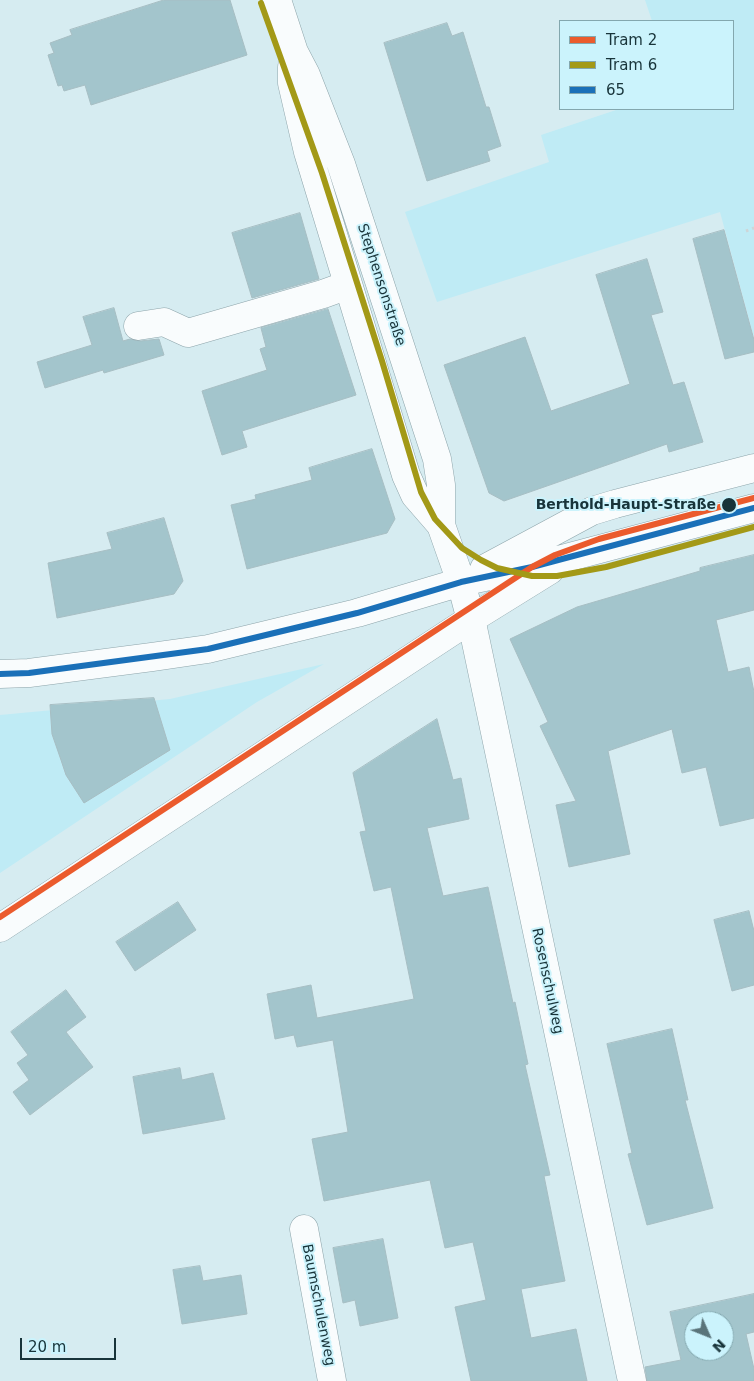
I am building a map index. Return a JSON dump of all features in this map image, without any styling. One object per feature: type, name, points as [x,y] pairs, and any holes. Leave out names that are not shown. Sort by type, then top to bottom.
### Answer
[{"type":"street","name":"Stephensonstraße","points":[[277,0],[294,52],[306,74],[341,164],[437,459],[441,485],[441,525],[461,582]]},
{"type":"street","name":"Stephensonstraße","points":[[294,52],[292,83],[312,166],[406,475],[415,495],[441,525]]},
{"type":"street","points":[[138,326],[164,322],[188,333],[348,285]]},
{"type":"street","points":[[461,582],[592,511],[754,468]]},
{"type":"street","points":[[0,674],[38,672],[208,649],[357,613],[461,582],[532,567],[754,508]]},
{"type":"street","points":[[0,928],[470,619],[577,555]]},
{"type":"street","name":"Rosenschulweg","points":[[461,582],[632,1381]]},
{"type":"street","name":"Baumschulenweg","points":[[304,1229],[332,1381]]},
{"type":"path","points":[[746,231],[754,228]]},
{"type":"shaded area","points":[[645,0],[754,0],[754,338],[720,212],[437,302],[405,212],[549,162],[541,135],[616,110],[734,110],[734,20],[652,20]]},
{"type":"shaded area","points":[[324,664],[257,702],[0,873],[0,715],[170,699]]},
{"type":"building","points":[[164,0],[230,0],[247,55],[91,105],[85,85],[64,91],[62,85],[58,86],[48,55],[54,53],[50,43],[72,35],[70,30]]},
{"type":"building","points":[[447,23],[452,36],[463,32],[486,107],[489,107],[501,146],[487,151],[490,161],[427,181],[384,43]]},
{"type":"building","points":[[300,213],[319,279],[252,298],[232,233]]},
{"type":"building","points":[[724,230],[754,340],[754,352],[725,359],[693,239]]},
{"type":"building","points":[[647,259],[663,312],[651,315],[673,385],[684,382],[703,442],[669,452],[667,444],[504,501],[489,493],[444,365],[525,337],[551,411],[630,384],[596,275]]},
{"type":"building","points":[[114,308],[123,341],[130,339],[140,341],[159,339],[164,355],[104,373],[103,370],[45,388],[37,362],[92,345],[83,317]]},
{"type":"building","points":[[328,309],[356,395],[242,431],[247,447],[222,455],[202,391],[267,370],[260,349],[266,347],[261,328]]},
{"type":"building","points":[[372,449],[395,519],[387,533],[247,569],[231,505],[256,499],[255,495],[312,480],[309,468]]},
{"type":"building","points":[[164,518],[183,581],[174,594],[57,618],[48,563],[112,549],[107,533]]},
{"type":"building","points":[[754,555],[754,610],[716,620],[728,672],[749,667],[754,692],[754,818],[720,826],[706,767],[682,773],[672,729],[608,751],[630,854],[569,867],[556,805],[576,801],[540,726],[548,722],[510,639],[577,607],[700,571],[700,568]]},
{"type":"building","points":[[154,698],[170,750],[84,803],[66,775],[52,734],[50,705]]},
{"type":"building","points":[[437,719],[453,780],[461,778],[469,819],[427,828],[443,896],[488,887],[513,1003],[515,1002],[528,1064],[525,1065],[550,1175],[544,1176],[565,1281],[521,1289],[531,1338],[576,1329],[587,1381],[471,1381],[455,1307],[486,1300],[473,1242],[445,1248],[430,1180],[324,1201],[312,1139],[348,1132],[333,1040],[297,1047],[294,1035],[275,1039],[267,994],[311,985],[317,1018],[414,999],[391,887],[374,891],[360,832],[366,831],[353,773]]},
{"type":"building","points":[[178,902],[196,930],[135,971],[116,942]]},
{"type":"building","points":[[749,911],[754,931],[754,985],[732,991],[714,920]]},
{"type":"building","points":[[66,990],[86,1017],[66,1032],[93,1067],[30,1115],[13,1092],[29,1080],[17,1063],[28,1055],[11,1032]]},
{"type":"building","points":[[672,1029],[688,1100],[685,1100],[713,1208],[647,1225],[628,1154],[632,1153],[607,1044]]},
{"type":"building","points":[[180,1068],[182,1080],[213,1073],[225,1119],[143,1134],[133,1077]]},
{"type":"building","points":[[383,1239],[398,1318],[360,1326],[355,1300],[343,1303],[333,1248]]},
{"type":"building","points":[[200,1266],[203,1281],[241,1275],[247,1314],[182,1324],[173,1270]]},
{"type":"building","points":[[754,1294],[754,1332],[746,1334],[754,1369],[754,1381],[647,1381],[645,1367],[681,1360],[670,1312]]},
{"type":"tram line","name":"6","points":[[261,3],[322,173],[382,361],[421,492],[435,519],[462,548],[497,568],[532,576],[557,576],[606,567],[754,527]]},
{"type":"tram line","name":"2","points":[[0,917],[532,567],[555,555],[599,539],[754,498]]},
{"type":"transit line","name":"65","points":[[0,674],[29,673],[208,649],[357,613],[461,582],[532,567],[754,508]]},
{"type":"place","name":"Berthold-Haupt-Straße","points":[[729,505]]}]
